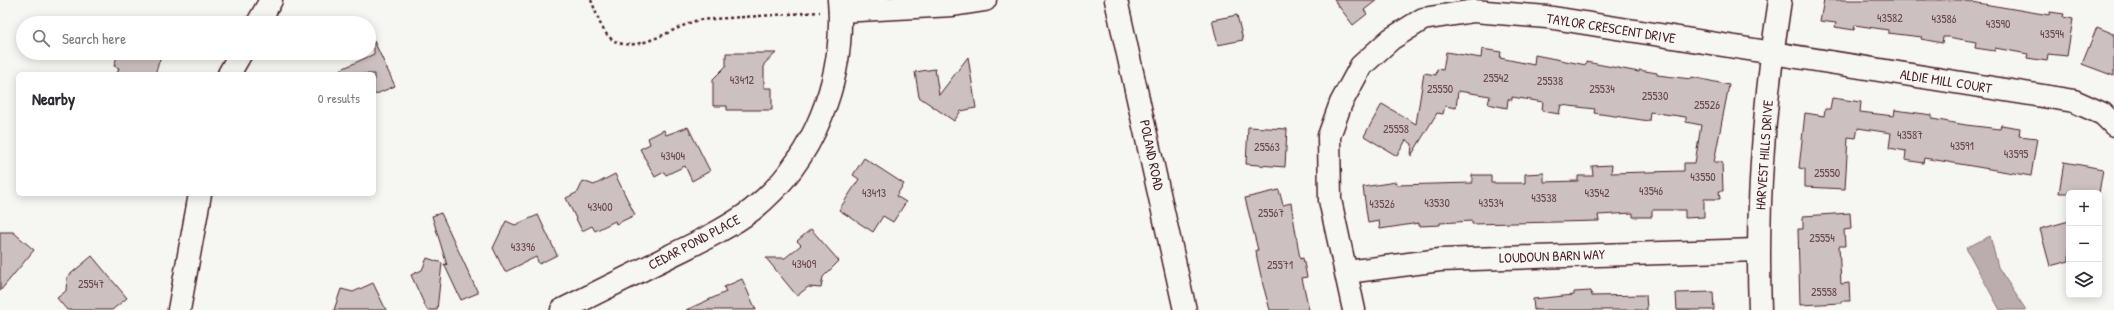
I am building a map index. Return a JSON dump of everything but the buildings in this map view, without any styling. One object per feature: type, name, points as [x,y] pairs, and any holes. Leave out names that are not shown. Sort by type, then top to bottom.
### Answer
[{"type":"street","points":[[262,16],[271,0]]},
{"type":"street","points":[[840,6],[954,5],[985,0]]},
{"type":"street","name":"POLAND ROAD","points":[[1116,0],[1186,310]]},
{"type":"street","name":"HARVEST HILLS DRIVE","points":[[1760,310],[1757,250],[1764,133],[1772,53],[1780,0]]},
{"type":"street","name":"CEDAR POND PLACE","points":[[562,310],[725,229],[753,209],[777,186],[798,160],[815,131],[828,100],[836,68],[840,35],[840,6]]},
{"type":"street","name":"TAYLOR CRESCENT DRIVE","points":[[1354,310],[1347,272],[1330,200],[1328,136],[1341,103],[1360,66],[1391,39],[1423,19],[1474,11],[1547,17],[1772,53]]},
{"type":"street","name":"ALDIE MILL COURT","points":[[1772,53],[2074,101],[2103,114],[2114,125]]},
{"type":"street","points":[[230,72],[237,60]]},
{"type":"street","points":[[178,310],[200,196]]},
{"type":"street","name":"LOUDOUN BARN WAY","points":[[1347,272],[1440,260],[1757,250]]},
{"type":"path","points":[[591,0],[603,29],[611,39],[622,45],[636,44],[650,40],[682,24],[698,20],[840,6]]},
{"type":"shaded area","points":[[1990,236],[1998,267],[2026,310],[2000,310],[1966,248]]}]
